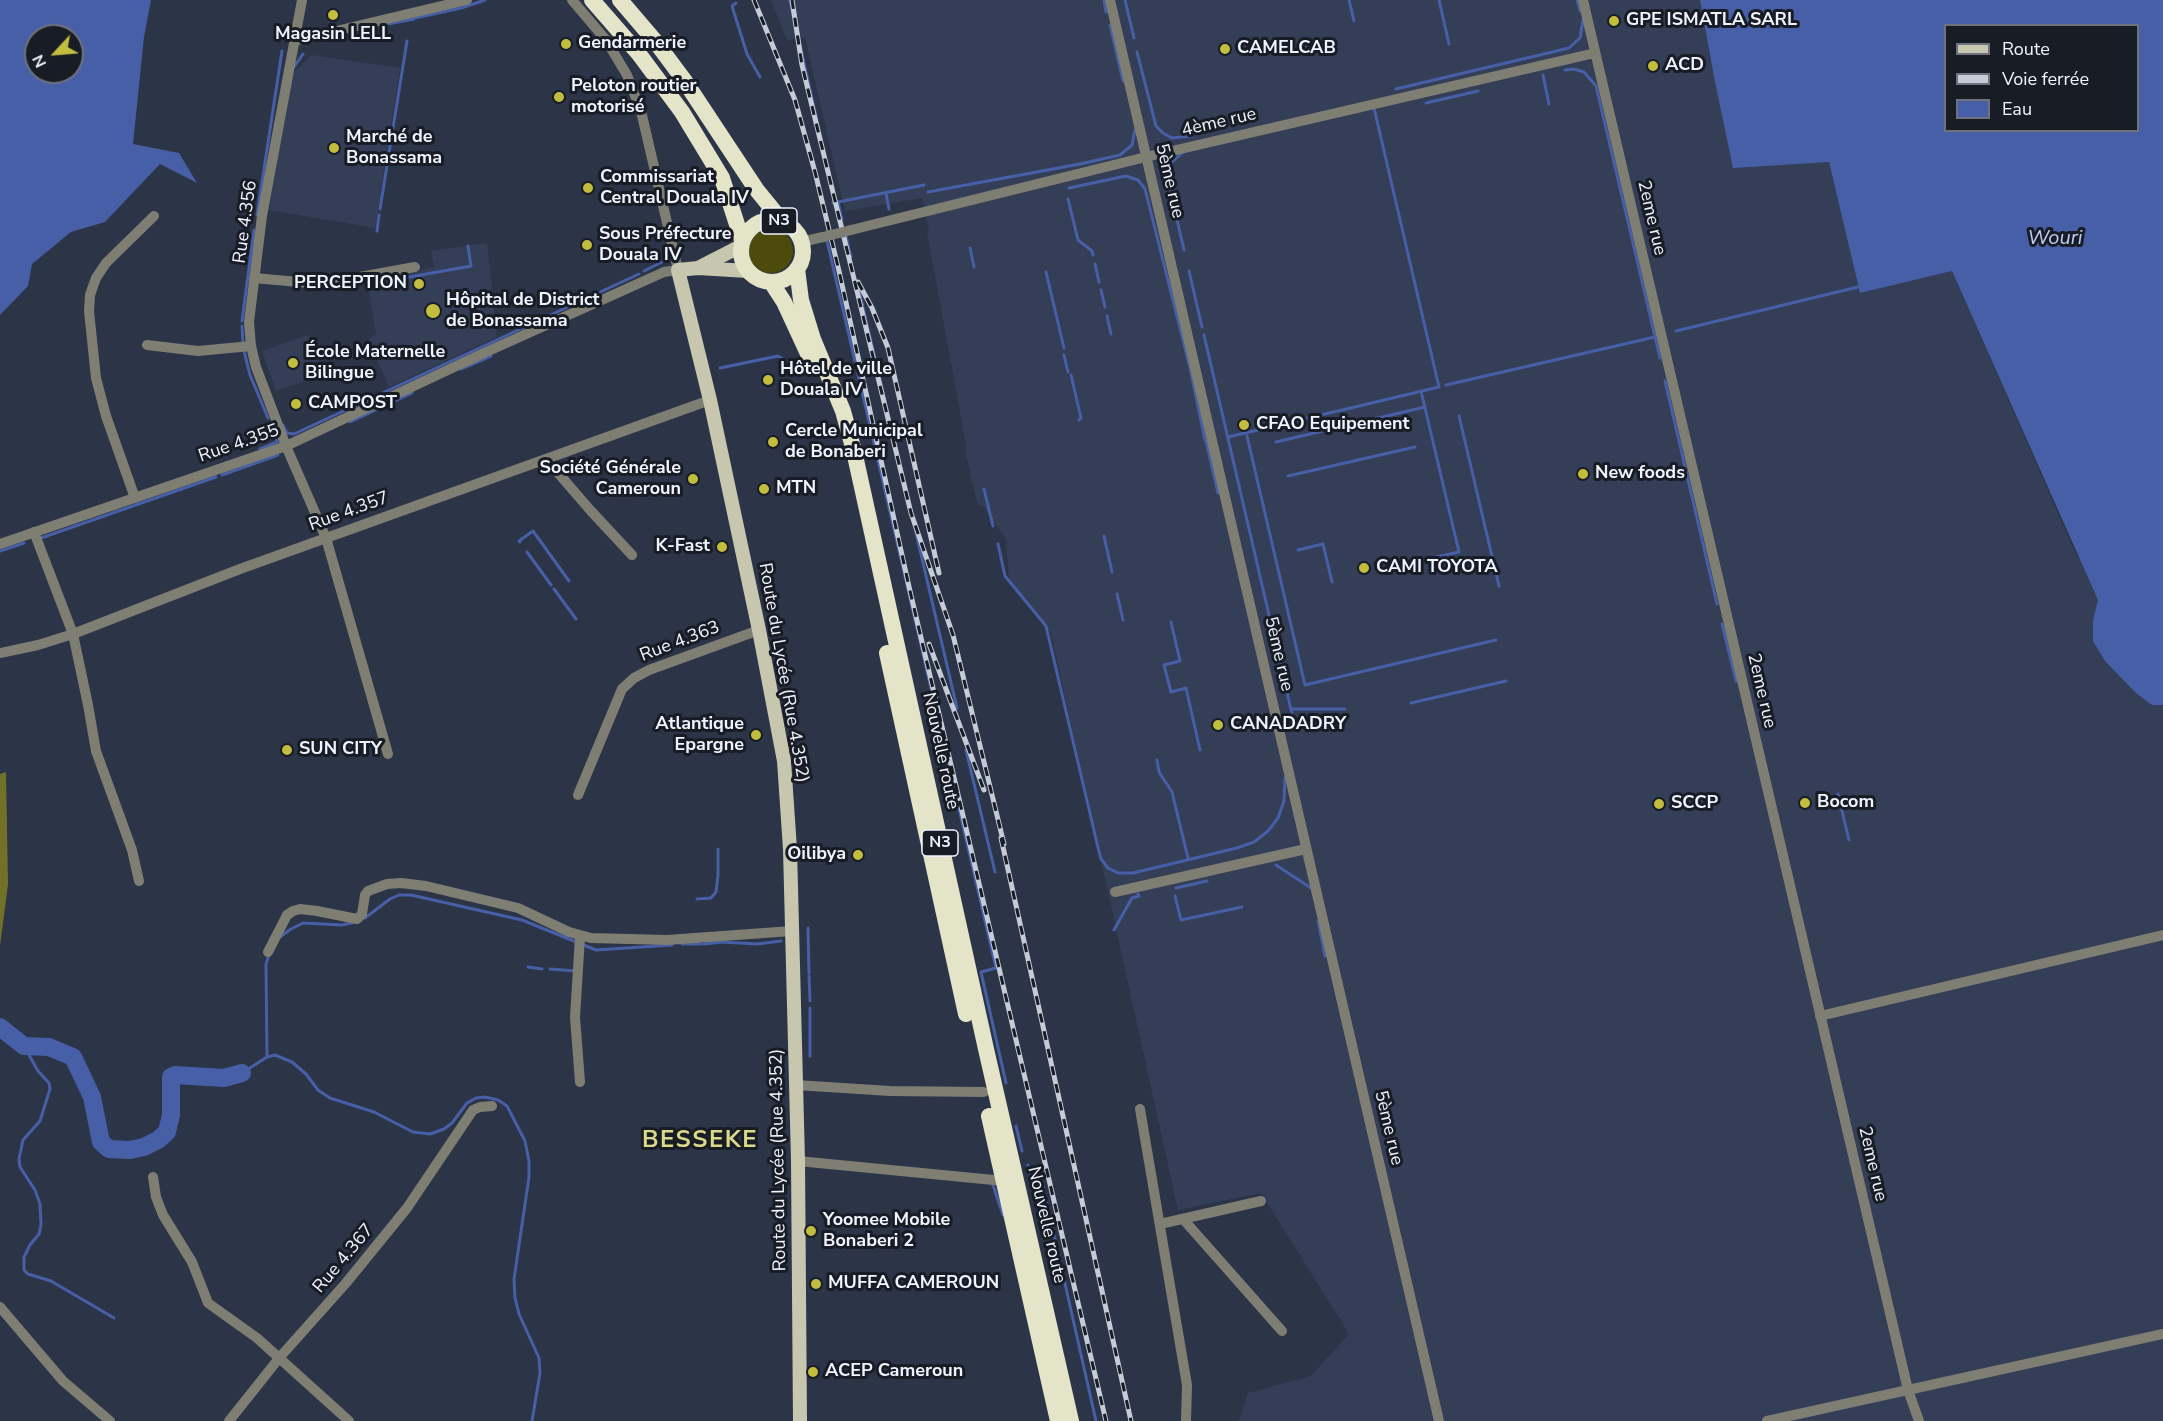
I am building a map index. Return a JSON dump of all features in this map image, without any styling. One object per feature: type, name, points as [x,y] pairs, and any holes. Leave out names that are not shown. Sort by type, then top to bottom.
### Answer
[{"type":"highway","points":[[592,0],[639,54],[682,112],[722,178],[741,243]]},
{"type":"highway","name":"N3","points":[[620,0],[656,41],[756,189],[782,221],[794,229],[801,242],[802,256],[797,269]]},
{"type":"highway","name":"N3","points":[[748,271],[741,259],[741,243],[749,230],[758,222],[770,219],[782,221]]},
{"type":"highway","points":[[748,271],[758,279],[771,282],[786,279],[797,269]]},
{"type":"highway","name":"Nouvelle route","points":[[797,269],[801,300],[813,339],[843,411],[854,451],[980,1050],[984,1092],[1058,1421]]},
{"type":"highway","name":"Nouvelle route","points":[[771,282],[784,302],[804,344],[833,415],[844,456],[930,858],[980,1050],[1071,1421]]},
{"type":"main road","points":[[698,268],[741,243]]},
{"type":"main road","points":[[678,270],[698,268],[748,271]]},
{"type":"main road","name":"Route du Lycée (Rue 4.352)","points":[[678,270],[710,400],[759,630],[784,761],[790,849],[798,1161],[800,1421]]},
{"type":"street","name":"Rue 4.356","points":[[302,0],[262,216],[249,322],[251,346],[256,367],[286,446],[326,538],[388,754]]},
{"type":"street","points":[[294,41],[466,0]]},
{"type":"street","name":"Route du Lycée (Rue 4.352)","points":[[572,0],[606,40],[627,75],[641,111],[678,270]]},
{"type":"street","name":"5ème rue","points":[[1110,0],[1438,1421]]},
{"type":"street","name":"2eme rue","points":[[1583,0],[1908,1390],[1919,1421]]},
{"type":"street","name":"4ème rue","points":[[801,242],[1146,157],[1596,53]]},
{"type":"street","points":[[135,498],[106,416],[96,378],[88,311],[90,295],[96,278],[106,263],[154,216]]},
{"type":"street","points":[[254,278],[321,284],[416,267]]},
{"type":"street","name":"Rue 4.355","points":[[0,544],[286,446],[664,272],[678,270]]},
{"type":"street","points":[[147,345],[198,351],[251,346]]},
{"type":"street","name":"Rue 4.357","points":[[0,653],[38,645],[73,634],[326,538],[710,400]]},
{"type":"street","points":[[546,459],[632,555]]},
{"type":"street","points":[[34,532],[73,634],[99,766],[132,850],[139,881]]},
{"type":"street","name":"Rue 4.363","points":[[578,795],[622,689],[634,678],[759,630]]},
{"type":"street","points":[[1115,892],[1306,849]]},
{"type":"street","points":[[268,952],[287,915],[293,911],[300,909],[317,911],[357,919],[362,914],[365,895],[368,891],[387,884],[401,883],[426,886],[518,908],[580,937],[667,940],[792,931]]},
{"type":"street","points":[[1820,1016],[2163,935]]},
{"type":"street","points":[[580,937],[575,1017],[580,1082]]},
{"type":"street","points":[[796,1085],[890,1091],[984,1092]]},
{"type":"street","name":"Rue 4.367","points":[[229,1421],[407,1208],[473,1110],[492,1106]]},
{"type":"street","points":[[1140,1109],[1187,1384],[1186,1421]]},
{"type":"street","points":[[798,1161],[1004,1181]]},
{"type":"street","points":[[153,1177],[156,1197],[163,1215],[197,1272],[208,1303],[257,1338],[349,1421]]},
{"type":"street","points":[[1160,1224],[1261,1201]]},
{"type":"street","points":[[1183,1219],[1282,1331]]},
{"type":"street","points":[[0,1307],[63,1381],[110,1421]]},
{"type":"street","points":[[1767,1421],[2163,1334]]},
{"type":"shaded area","points":[[771,0],[1700,0],[1714,77],[1829,162],[1860,293],[1952,271],[2074,550],[2086,570],[2098,600],[2093,620],[2152,705],[2163,705],[2163,1421],[1239,1421],[1248,1393],[1311,1376],[1349,1334],[1261,1193],[1178,1210],[1051,633],[1009,580],[1006,539],[982,505],[978,506],[965,451],[967,450],[922,198],[845,211],[805,37],[787,40]]},
{"type":"shaded area","name":"Marché de Bonassama","points":[[312,55],[400,68],[375,228],[269,210],[290,76]]},
{"type":"shaded area","points":[[771,229],[787,235],[793,251],[787,267],[771,273],[755,267],[749,251],[755,235]]},
{"type":"shaded area","name":"Hôpital de District de Bonassama","points":[[487,243],[497,337],[389,387],[368,340],[376,334],[367,282],[434,267],[431,251]]},
{"type":"shaded area","name":"École Maternelle Bilingue","points":[[308,335],[324,375],[276,391],[262,351]]},
{"type":"shaded area","points":[[6,772],[8,884],[0,946],[0,774]]},
{"type":"water","points":[[0,0],[151,0],[144,37],[133,144],[179,153],[197,183],[160,164],[105,222],[71,232],[32,264],[28,286],[0,315]]},
{"type":"water","name":"Wouri","points":[[1700,0],[2163,0],[2163,705],[2152,705],[2136,693],[2105,661],[2093,641],[2093,620],[2098,600],[1952,271],[1860,293],[1829,162],[1733,168]]},
{"type":"waterway","points":[[415,18],[485,0]]},
{"type":"waterway","points":[[790,0],[834,197],[833,203]]},
{"type":"waterway","points":[[1104,0],[1106,12]]},
{"type":"waterway","points":[[1125,0],[1134,38]]},
{"type":"waterway","points":[[1349,0],[1354,21]]},
{"type":"waterway","points":[[1439,0],[1449,44]]},
{"type":"waterway","points":[[1577,0],[1580,11]]},
{"type":"waterway","points":[[736,3],[732,6],[747,54],[760,77]]},
{"type":"waterway","points":[[383,25],[414,19]]},
{"type":"waterway","points":[[1396,89],[1569,48],[1580,38],[1583,20]]},
{"type":"waterway","points":[[1110,25],[1123,81]]},
{"type":"waterway","points":[[380,209],[407,41]]},
{"type":"waterway","points":[[257,215],[282,51]]},
{"type":"waterway","points":[[1137,52],[1156,126],[1172,138],[1191,136]]},
{"type":"waterway","points":[[294,67],[303,54]]},
{"type":"waterway","points":[[1565,70],[1574,69],[1584,72],[1596,86],[1660,358]]},
{"type":"waterway","points":[[1543,75],[1549,104]]},
{"type":"waterway","points":[[1426,103],[1478,91]]},
{"type":"waterway","points":[[1228,437],[1439,387],[1373,108]]},
{"type":"waterway","points":[[928,192],[1120,155],[1132,145],[1135,130]]},
{"type":"waterway","points":[[1182,153],[1172,162],[1167,176],[1184,250]]},
{"type":"waterway","points":[[1069,188],[1126,176],[1138,180],[1145,189],[1190,368],[1205,440]]},
{"type":"waterway","points":[[833,203],[924,185]]},
{"type":"waterway","points":[[886,193],[889,209]]},
{"type":"waterway","points":[[1068,199],[1078,240],[1092,251],[1093,255]]},
{"type":"waterway","points":[[837,202],[842,219]]},
{"type":"waterway","points":[[377,231],[379,215]]},
{"type":"waterway","points":[[242,321],[254,230]]},
{"type":"waterway","points":[[846,236],[851,257]]},
{"type":"waterway","points":[[827,241],[996,968],[981,972],[1006,1083]]},
{"type":"waterway","points":[[393,280],[471,266],[468,246]]},
{"type":"waterway","points":[[970,248],[974,267]]},
{"type":"waterway","points":[[644,271],[664,261]]},
{"type":"waterway","points":[[1095,264],[1099,282]]},
{"type":"waterway","points":[[1189,271],[1202,327]]},
{"type":"waterway","points":[[1046,272],[1064,348]]},
{"type":"waterway","points":[[283,425],[287,433],[294,434],[639,274]]},
{"type":"waterway","points":[[1676,331],[1858,287]]},
{"type":"waterway","points":[[859,290],[957,708]]},
{"type":"waterway","points":[[1101,290],[1105,307]]},
{"type":"waterway","points":[[1107,316],[1111,334]]},
{"type":"waterway","points":[[242,326],[243,343]]},
{"type":"waterway","points":[[1204,335],[1295,727]]},
{"type":"waterway","points":[[1446,385],[1655,337]]},
{"type":"waterway","points":[[244,351],[250,375],[268,418]]},
{"type":"waterway","points":[[1064,355],[1068,372]]},
{"type":"waterway","points":[[461,369],[491,356]]},
{"type":"waterway","points":[[720,368],[778,356],[801,370]]},
{"type":"waterway","points":[[1071,375],[1081,418],[1079,420]]},
{"type":"waterway","points":[[1665,381],[1717,604]]},
{"type":"waterway","points":[[1401,565],[1459,552],[1421,391]]},
{"type":"waterway","points":[[350,422],[412,393]]},
{"type":"waterway","points":[[1276,442],[1425,407]]},
{"type":"waterway","points":[[1459,416],[1499,586]]},
{"type":"waterway","points":[[260,449],[277,442],[270,423]]},
{"type":"waterway","points":[[1247,436],[1305,685],[1496,640]]},
{"type":"waterway","points":[[1206,441],[1218,493]]},
{"type":"waterway","points":[[1288,476],[1415,447]]},
{"type":"waterway","points":[[222,475],[278,455]]},
{"type":"waterway","points":[[41,538],[216,477]]},
{"type":"waterway","points":[[984,489],[993,526]]},
{"type":"waterway","points":[[520,542],[533,531],[569,581]]},
{"type":"waterway","points":[[1104,536],[1112,572]]},
{"type":"waterway","points":[[0,551],[24,543]]},
{"type":"waterway","points":[[998,544],[1005,576],[1046,626],[1099,852],[1108,868],[1118,873],[1133,873],[1254,842],[1268,831],[1278,818],[1284,801],[1285,778]]},
{"type":"waterway","points":[[1298,550],[1323,544],[1332,582]]},
{"type":"waterway","points":[[527,552],[551,585]]},
{"type":"waterway","points":[[554,589],[576,619]]},
{"type":"waterway","points":[[1117,594],[1123,620]]},
{"type":"waterway","points":[[1171,622],[1180,661],[1164,665],[1171,692],[1186,688],[1200,750]]},
{"type":"waterway","points":[[1722,624],[1736,681]]},
{"type":"waterway","points":[[1411,703],[1506,681]]},
{"type":"waterway","points":[[1291,709],[1345,709]]},
{"type":"waterway","points":[[966,750],[995,872]]},
{"type":"waterway","points":[[1157,760],[1159,772],[1172,792],[1188,858]]},
{"type":"waterway","points":[[1838,794],[1849,840]]},
{"type":"waterway","points":[[697,899],[711,898],[716,892],[718,849]]},
{"type":"waterway","points":[[1276,865],[1311,888]]},
{"type":"waterway","points":[[1176,888],[1207,881]]},
{"type":"waterway","points":[[1114,930],[1132,898],[1139,896],[1138,894]]},
{"type":"waterway","points":[[365,918],[390,899],[399,895],[411,895],[522,920],[596,950],[672,945]]},
{"type":"waterway","points":[[1175,896],[1181,920],[1242,907]]},
{"type":"waterway","points":[[1318,921],[1325,956]]},
{"type":"waterway","points":[[280,937],[303,923],[342,925],[356,922]]},
{"type":"waterway","points":[[808,928],[809,973]]},
{"type":"waterway","points":[[704,944],[722,942],[757,944],[781,941]]},
{"type":"waterway","points":[[682,944],[701,944]]},
{"type":"waterway","points":[[267,1056],[266,964],[269,955]]},
{"type":"waterway","points":[[528,967],[542,969]]},
{"type":"waterway","points":[[550,969],[575,971]]},
{"type":"waterway","points":[[809,976],[810,1001]]},
{"type":"waterway","points":[[810,1008],[810,1056]]},
{"type":"waterway","points":[[0,1027],[24,1046],[49,1047],[73,1057],[92,1097],[101,1142],[109,1149],[130,1150],[144,1147],[167,1132],[171,1115],[171,1077],[175,1075],[224,1078],[242,1073]]},
{"type":"waterway","points":[[24,1046],[38,1071],[49,1083],[50,1089],[40,1121],[23,1140],[19,1159],[20,1167],[35,1190],[40,1204],[41,1225],[39,1234],[24,1257],[24,1270],[28,1274],[51,1281],[114,1318]]},
{"type":"waterway","points":[[242,1073],[267,1057],[275,1055],[292,1062],[306,1074],[318,1090],[330,1098],[374,1112],[413,1132],[430,1134],[444,1129],[452,1123],[467,1103],[476,1098],[485,1097],[498,1100],[507,1106],[525,1141],[529,1161],[529,1177],[514,1279],[519,1314],[539,1358],[540,1373],[532,1421]]},
{"type":"waterway","points":[[1016,1126],[1022,1151]]},
{"type":"waterway","points":[[1028,1165],[1030,1174],[1040,1173],[1096,1421]]},
{"type":"waterway","points":[[992,1182],[1003,1215]]},
{"type":"railway","points":[[754,0],[795,100],[815,172],[910,591],[1106,1421]]},
{"type":"railway","points":[[792,0],[802,65],[911,513],[953,635],[1004,844]]},
{"type":"railway","points":[[858,282],[872,308],[888,348],[939,573]]},
{"type":"railway","points":[[929,644],[984,790]]},
{"type":"railway","points":[[1001,838],[1131,1421]]},
{"type":"place","name":"Magasin LELL","points":[[333,15]]},
{"type":"place","name":"GPE ISMATLA SARL","points":[[1614,21]]},
{"type":"place","name":"Gendarmerie","points":[[566,44]]},
{"type":"place","name":"CAMELCAB","points":[[1225,49]]},
{"type":"place","name":"ACD","points":[[1653,66]]},
{"type":"place","name":"Peloton routier motorisé","points":[[559,97]]},
{"type":"place","name":"Marché de Bonassama","points":[[334,148]]},
{"type":"place","name":"Commissariat Central Douala IV","points":[[588,188]]},
{"type":"place","name":"Sous Préfecture Douala IV","points":[[587,245]]},
{"type":"place","name":"PERCEPTION","points":[[419,284]]},
{"type":"place","name":"Hôpital de District de Bonassama","points":[[433,311]]},
{"type":"place","name":"École Maternelle Bilingue","points":[[293,363]]},
{"type":"place","name":"Hôtel de ville Douala IV","points":[[768,380]]},
{"type":"place","name":"CAMPOST","points":[[296,404]]},
{"type":"place","name":"CFAO Equipement","points":[[1244,425]]},
{"type":"place","name":"Cercle Municipal de Bonaberi","points":[[773,442]]},
{"type":"place","name":"New foods","points":[[1583,474]]},
{"type":"place","name":"Société Générale Cameroun","points":[[693,479]]},
{"type":"place","name":"MTN","points":[[764,489]]},
{"type":"place","name":"K-Fast","points":[[722,547]]},
{"type":"place","name":"CAMI TOYOTA","points":[[1364,568]]},
{"type":"place","name":"CANADADRY","points":[[1218,725]]},
{"type":"place","name":"Atlantique Epargne","points":[[756,735]]},
{"type":"place","name":"SUN CITY","points":[[287,750]]},
{"type":"place","name":"Bocom","points":[[1805,803]]},
{"type":"place","name":"SCCP","points":[[1659,804]]},
{"type":"place","name":"Oilibya","points":[[858,855]]},
{"type":"place","name":"Yoomee Mobile Bonaberi 2","points":[[811,1231]]},
{"type":"place","name":"MUFFA CAMEROUN","points":[[816,1284]]},
{"type":"place","name":"ACEP Cameroun","points":[[813,1372]]},
{"type":"district","name":"BESSEKE","points":[[700,1141]]}]
